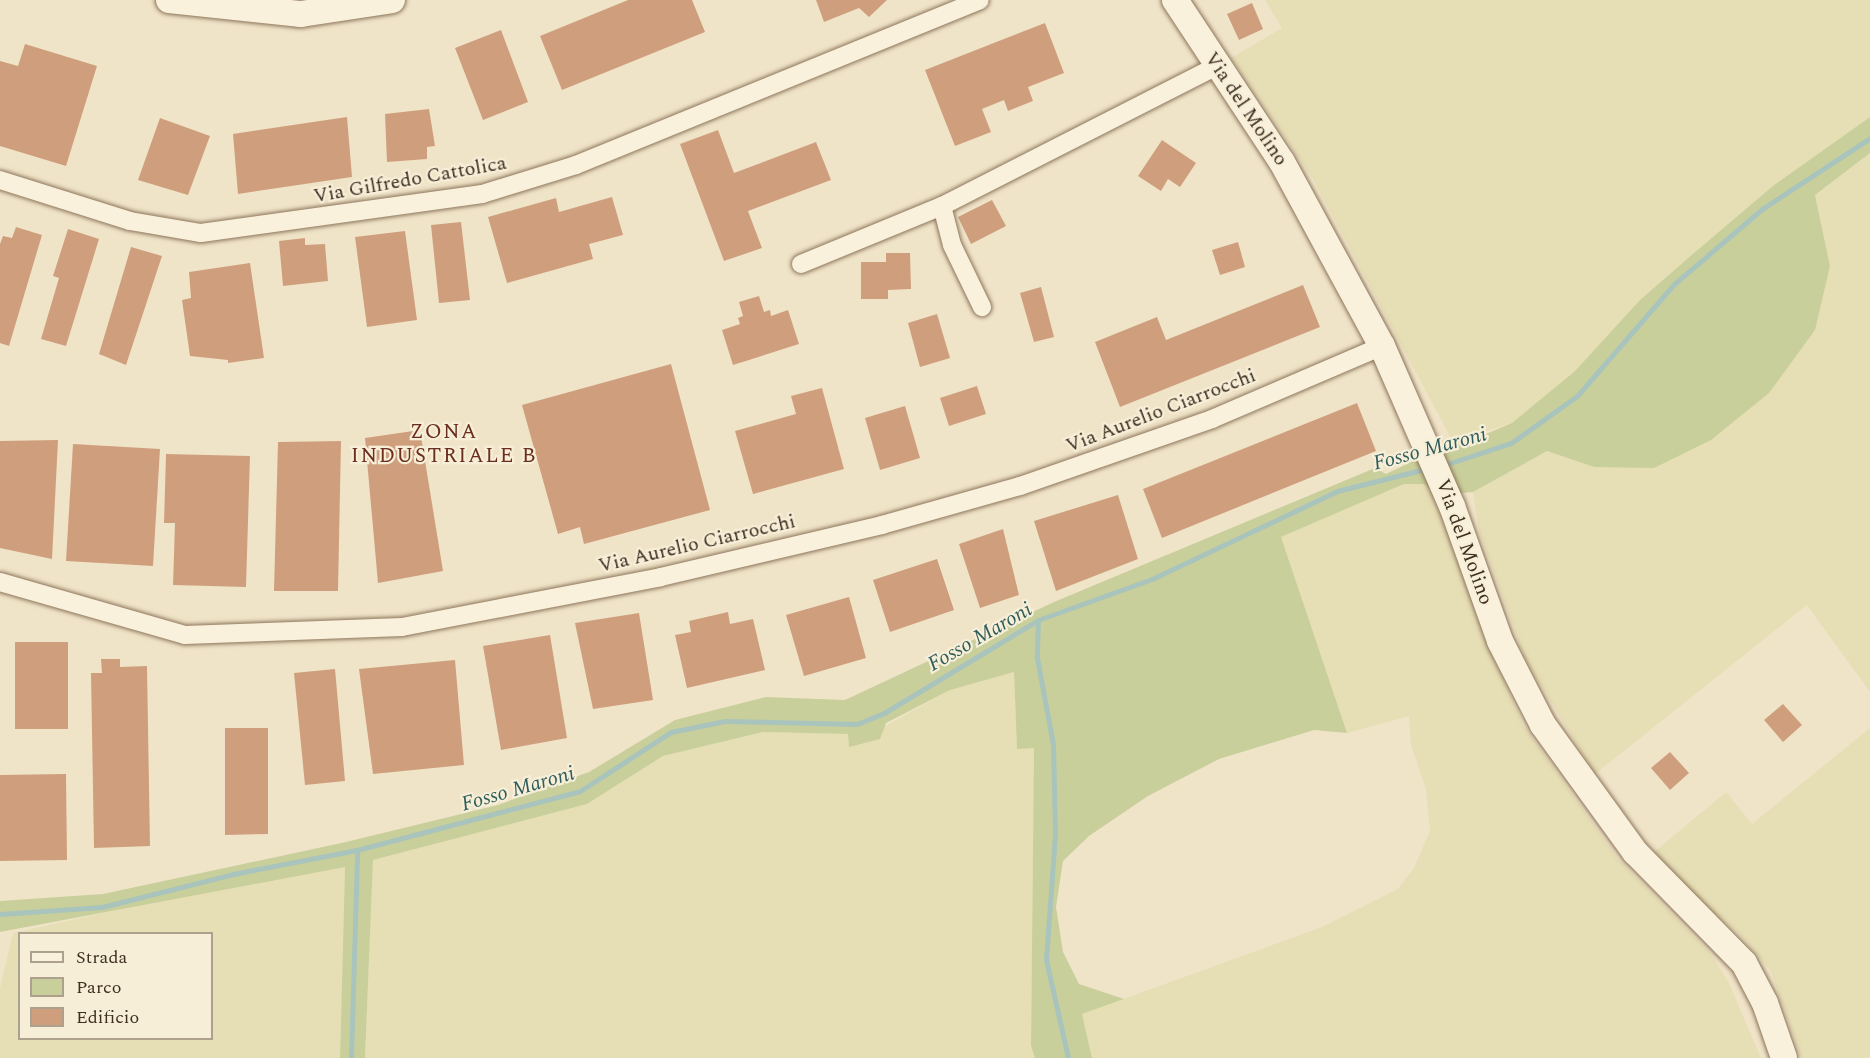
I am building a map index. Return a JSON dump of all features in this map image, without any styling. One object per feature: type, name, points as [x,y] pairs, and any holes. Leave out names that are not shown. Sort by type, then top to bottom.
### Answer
[{"type":"street","points":[[169,0],[301,14],[392,0]]},
{"type":"street","name":"Via Gilfredo Cattolica","points":[[0,180],[130,221],[201,233],[482,194],[576,165],[980,0]]},
{"type":"street","name":"Via del Molino","points":[[1175,0],[1287,171],[1382,346],[1452,506],[1500,641],[1543,725],[1635,852],[1744,963],[1765,1003],[1784,1058]]},
{"type":"street","points":[[801,264],[942,206],[1217,66]]},
{"type":"street","points":[[942,206],[952,246],[982,307]]},
{"type":"street","name":"Via Aurelio Ciarrocchi","points":[[0,582],[185,635],[402,627],[662,577],[882,525],[1008,489],[1212,419],[1382,346]]},
{"type":"shaded area","points":[[1265,0],[1870,0],[1870,117],[1774,185],[1694,253],[1640,300],[1575,371],[1512,423],[1453,442],[1313,179],[1231,58],[1282,28]]},
{"type":"shaded area","points":[[1870,153],[1870,692],[1807,605],[1595,774],[1525,659],[1479,531],[1473,492],[1547,451],[1594,467],[1830,266],[1815,195]]},
{"type":"shaded area","points":[[1404,484],[1424,484],[1438,495],[1475,612],[1523,725],[1618,859],[1710,953],[1728,981],[1761,1058],[1092,1058],[1082,1014],[1322,927],[1398,889],[1414,868],[1430,831],[1426,789],[1411,745],[1409,716],[1347,733],[1281,537]]},
{"type":"shaded area","points":[[1014,672],[1017,748],[1034,748],[1031,1046],[1035,1058],[365,1058],[373,860],[587,804],[663,756],[763,732],[848,734],[849,746],[950,690]]},
{"type":"shaded area","points":[[1870,728],[1870,1058],[1801,1058],[1771,971],[1740,935],[1676,880],[1653,853],[1726,792],[1752,824]]},
{"type":"shaded area","points":[[345,867],[340,1058],[0,1058],[0,988],[13,933],[216,888]]},
{"type":"green space","points":[[1870,117],[1870,153],[1815,195],[1830,266],[1815,330],[1769,393],[1711,440],[1654,468],[1594,467],[1547,451],[1473,492],[1438,495],[1424,484],[1404,484],[1281,537],[1347,733],[1314,730],[1219,759],[1148,796],[1089,836],[1063,861],[1056,907],[1063,952],[1079,984],[1124,999],[1082,1014],[1092,1058],[1035,1058],[1031,1046],[1034,748],[1017,749],[1014,672],[950,690],[886,723],[880,739],[849,747],[848,734],[763,732],[663,756],[587,804],[373,860],[365,1058],[340,1058],[345,867],[0,932],[0,901],[103,894],[346,842],[498,805],[589,772],[675,720],[766,697],[845,700],[1054,602],[1375,468],[1386,474],[1453,442],[1481,436],[1512,423],[1575,371],[1640,300],[1694,253],[1774,185]]},
{"type":"building","points":[[628,0],[692,0],[705,32],[562,90],[540,36]]},
{"type":"building","points":[[816,0],[887,0],[869,17],[859,8],[824,22]]},
{"type":"building","points":[[1252,3],[1263,29],[1239,40],[1227,14]]},
{"type":"building","points":[[1045,23],[1064,73],[1028,87],[1033,101],[1008,111],[1004,100],[982,109],[991,132],[955,146],[925,70]]},
{"type":"building","points":[[501,30],[528,102],[483,120],[455,48]]},
{"type":"building","points":[[25,44],[97,66],[66,166],[0,146],[0,61],[18,66]]},
{"type":"building","points":[[429,109],[435,146],[427,147],[427,159],[387,162],[385,114]]},
{"type":"building","points":[[347,117],[352,177],[238,194],[233,134]]},
{"type":"building","points":[[160,118],[210,136],[188,195],[138,180]]},
{"type":"building","points":[[718,130],[734,173],[816,142],[831,180],[748,211],[762,248],[724,261],[680,144]]},
{"type":"building","points":[[1162,140],[1196,163],[1180,187],[1168,179],[1161,191],[1138,176]]},
{"type":"building","points":[[612,197],[623,235],[589,244],[593,259],[507,283],[488,217],[556,198],[559,212]]},
{"type":"building","points":[[992,200],[1006,226],[971,244],[958,217]]},
{"type":"building","points":[[461,222],[470,300],[439,303],[431,225]]},
{"type":"building","points":[[16,227],[42,235],[9,346],[0,343],[0,244],[3,236],[12,238]]},
{"type":"building","points":[[68,229],[99,239],[66,346],[41,339],[59,278],[53,276]]},
{"type":"building","points":[[405,231],[417,320],[367,327],[355,237]]},
{"type":"building","points":[[305,238],[305,245],[325,244],[328,281],[283,286],[279,241]]},
{"type":"building","points":[[1238,242],[1245,267],[1220,275],[1212,250]]},
{"type":"building","points":[[131,247],[162,256],[126,365],[99,354]]},
{"type":"building","points":[[886,253],[910,253],[911,289],[888,290],[888,299],[861,299],[861,262],[886,262]]},
{"type":"building","points":[[250,263],[264,358],[228,363],[228,360],[190,356],[182,300],[191,298],[189,272]]},
{"type":"building","points":[[1303,285],[1320,327],[1120,407],[1095,342],[1157,317],[1166,340]]},
{"type":"building","points":[[1041,287],[1054,337],[1034,342],[1020,293]]},
{"type":"building","points":[[759,296],[764,312],[770,310],[771,316],[788,310],[799,344],[733,365],[722,330],[740,324],[738,318],[743,316],[739,302]]},
{"type":"building","points":[[937,314],[950,358],[920,367],[908,323]]},
{"type":"building","points":[[671,364],[710,510],[584,544],[580,527],[558,534],[522,405]]},
{"type":"building","points":[[977,386],[986,414],[949,426],[940,398]]},
{"type":"building","points":[[822,388],[844,469],[753,494],[735,431],[796,414],[791,396]]},
{"type":"building","points":[[1357,403],[1376,451],[1162,538],[1143,489]]},
{"type":"building","points":[[905,406],[920,458],[880,470],[865,418]]},
{"type":"building","points":[[420,430],[443,571],[378,583],[365,438]]},
{"type":"building","points":[[58,440],[52,559],[0,548],[0,441]]},
{"type":"building","points":[[341,441],[338,591],[274,591],[278,442]]},
{"type":"building","points":[[73,444],[160,449],[153,566],[66,561]]},
{"type":"building","points":[[166,454],[250,456],[246,587],[173,585],[175,523],[164,523]]},
{"type":"building","points":[[1118,495],[1138,559],[1056,591],[1034,521]]},
{"type":"building","points":[[1003,529],[1019,595],[980,608],[959,544]]},
{"type":"building","points":[[937,559],[954,610],[890,632],[873,580]]},
{"type":"building","points":[[849,597],[866,658],[804,676],[786,615]]},
{"type":"building","points":[[728,612],[730,624],[753,619],[765,670],[687,688],[675,635],[691,632],[689,621]]},
{"type":"building","points":[[639,613],[653,700],[593,709],[575,623]]},
{"type":"building","points":[[550,635],[567,738],[501,750],[483,646]]},
{"type":"building","points":[[15,642],[68,642],[68,729],[15,729]]},
{"type":"building","points":[[101,659],[120,659],[120,667],[147,666],[150,846],[94,848],[91,673],[102,673]]},
{"type":"building","points":[[455,660],[464,765],[373,774],[359,669]]},
{"type":"building","points":[[335,669],[345,781],[305,785],[294,673]]},
{"type":"building","points":[[1783,704],[1802,725],[1783,742],[1764,720]]},
{"type":"building","points":[[225,728],[268,728],[268,834],[225,835]]},
{"type":"building","points":[[1670,752],[1689,773],[1670,790],[1651,768]]},
{"type":"building","points":[[66,774],[67,860],[0,861],[0,775]]},
{"type":"waterway","name":"Fosso Maroni","points":[[1441,466],[1511,443],[1577,396],[1673,285],[1762,209],[1870,138]]},
{"type":"waterway","name":"Fosso Maroni","points":[[0,914],[102,907],[233,874],[357,850],[580,791],[671,732],[725,721],[857,724],[884,713],[1038,620],[1152,579],[1337,491],[1429,468]]},
{"type":"waterway","points":[[1038,620],[1037,658],[1053,744],[1055,834],[1046,960],[1068,1058]]},
{"type":"waterway","points":[[351,1058],[357,850]]},
{"type":"district","name":"ZONA INDUSTRIALE B","points":[[444,444]]}]
